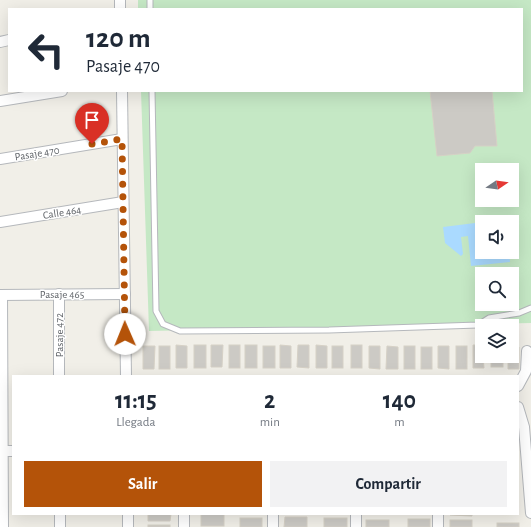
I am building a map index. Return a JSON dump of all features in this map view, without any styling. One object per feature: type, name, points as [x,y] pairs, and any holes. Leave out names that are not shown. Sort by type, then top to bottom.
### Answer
[{"type":"street","points":[[0,101],[56,92]]},
{"type":"street","points":[[122,92],[126,375]]},
{"type":"street","name":"Pasaje 470","points":[[0,159],[122,139]]},
{"type":"street","name":"Calle 464","points":[[0,222],[123,202]]},
{"type":"street","name":"Pasaje 472","points":[[59,294],[59,375]]},
{"type":"street","name":"Pasaje 465","points":[[1,295],[125,294]]},
{"type":"street","points":[[1,295],[5,451],[3,527]]},
{"type":"street","points":[[519,384],[526,371],[527,351]]},
{"type":"street","points":[[519,410],[524,426],[531,513]]},
{"type":"street","points":[[60,515],[60,527]]},
{"type":"street","points":[[128,515],[128,527]]},
{"type":"street","points":[[184,515],[184,527]]},
{"type":"street","points":[[273,515],[273,527]]},
{"type":"street","points":[[356,515],[356,527]]},
{"type":"street","points":[[438,515],[438,527]]},
{"type":"lane","points":[[152,92],[156,311],[163,324],[180,331],[329,330],[478,325],[489,318],[519,313],[531,308]]},
{"type":"green space","points":[[138,0],[531,0],[531,323],[519,323],[519,319],[475,319],[475,324],[149,331],[141,92],[523,92],[523,8],[138,8]]},
{"type":"water","points":[[475,223],[475,259],[510,259],[510,262],[471,266],[468,236],[461,237],[463,254],[461,256],[445,243],[443,227]]},
{"type":"building","points":[[430,92],[492,92],[497,146],[475,146],[470,153],[437,156]]},
{"type":"building","points":[[176,345],[187,346],[187,368],[176,368]]},
{"type":"building","points":[[194,345],[206,345],[206,368],[194,368]]},
{"type":"building","points":[[211,345],[223,345],[222,367],[211,367]]},
{"type":"building","points":[[229,345],[240,345],[240,368],[229,368]]},
{"type":"building","points":[[245,345],[257,345],[257,368],[245,368]]},
{"type":"building","points":[[280,345],[291,346],[291,368],[280,368]]},
{"type":"building","points":[[298,345],[309,345],[309,368],[297,367]]},
{"type":"building","points":[[316,345],[327,346],[327,368],[316,368]]},
{"type":"building","points":[[351,345],[362,345],[362,368],[351,368]]},
{"type":"building","points":[[473,345],[475,345],[475,363],[484,363],[484,368],[473,368]]},
{"type":"building","points":[[143,346],[155,346],[154,369],[143,369]]},
{"type":"building","points":[[159,346],[170,346],[170,369],[159,369]]},
{"type":"building","points":[[263,346],[275,346],[275,368],[263,368]]},
{"type":"building","points":[[332,346],[343,346],[343,368],[332,368]]},
{"type":"building","points":[[369,346],[380,346],[380,369],[369,368]]},
{"type":"building","points":[[387,346],[398,347],[398,369],[386,369]]},
{"type":"building","points":[[404,346],[415,346],[415,369],[404,369]]},
{"type":"building","points":[[438,346],[449,346],[449,369],[438,368]]},
{"type":"building","points":[[456,346],[467,346],[467,369],[456,369]]},
{"type":"building","points":[[421,347],[432,347],[432,369],[421,369]]},
{"type":"building","points":[[491,363],[503,363],[503,367],[491,367]]},
{"type":"building","points":[[508,363],[519,363],[519,369],[508,369]]},
{"type":"building","points":[[148,515],[171,515],[170,521],[148,521]]},
{"type":"building","points":[[201,515],[224,515],[224,526],[201,526]]},
{"type":"building","points":[[450,515],[472,515],[472,516]]},
{"type":"building","points":[[285,517],[307,517],[307,527],[284,527]]},
{"type":"building","points":[[240,518],[262,518],[262,527],[240,527]]},
{"type":"building","points":[[324,518],[347,518],[347,527],[324,527]]},
{"type":"building","points":[[408,519],[430,519],[430,527],[408,527]]},
{"type":"building","points":[[366,520],[389,520],[389,527],[366,527]]},
{"type":"building","points":[[450,520],[472,520],[472,527],[450,527]]},
{"type":"building","points":[[497,523],[519,523],[519,527],[497,527]]},
{"type":"building","points":[[148,525],[170,525],[170,527],[148,527]]},
{"type":"route","points":[[92,144],[122,139],[125,334]]}]
